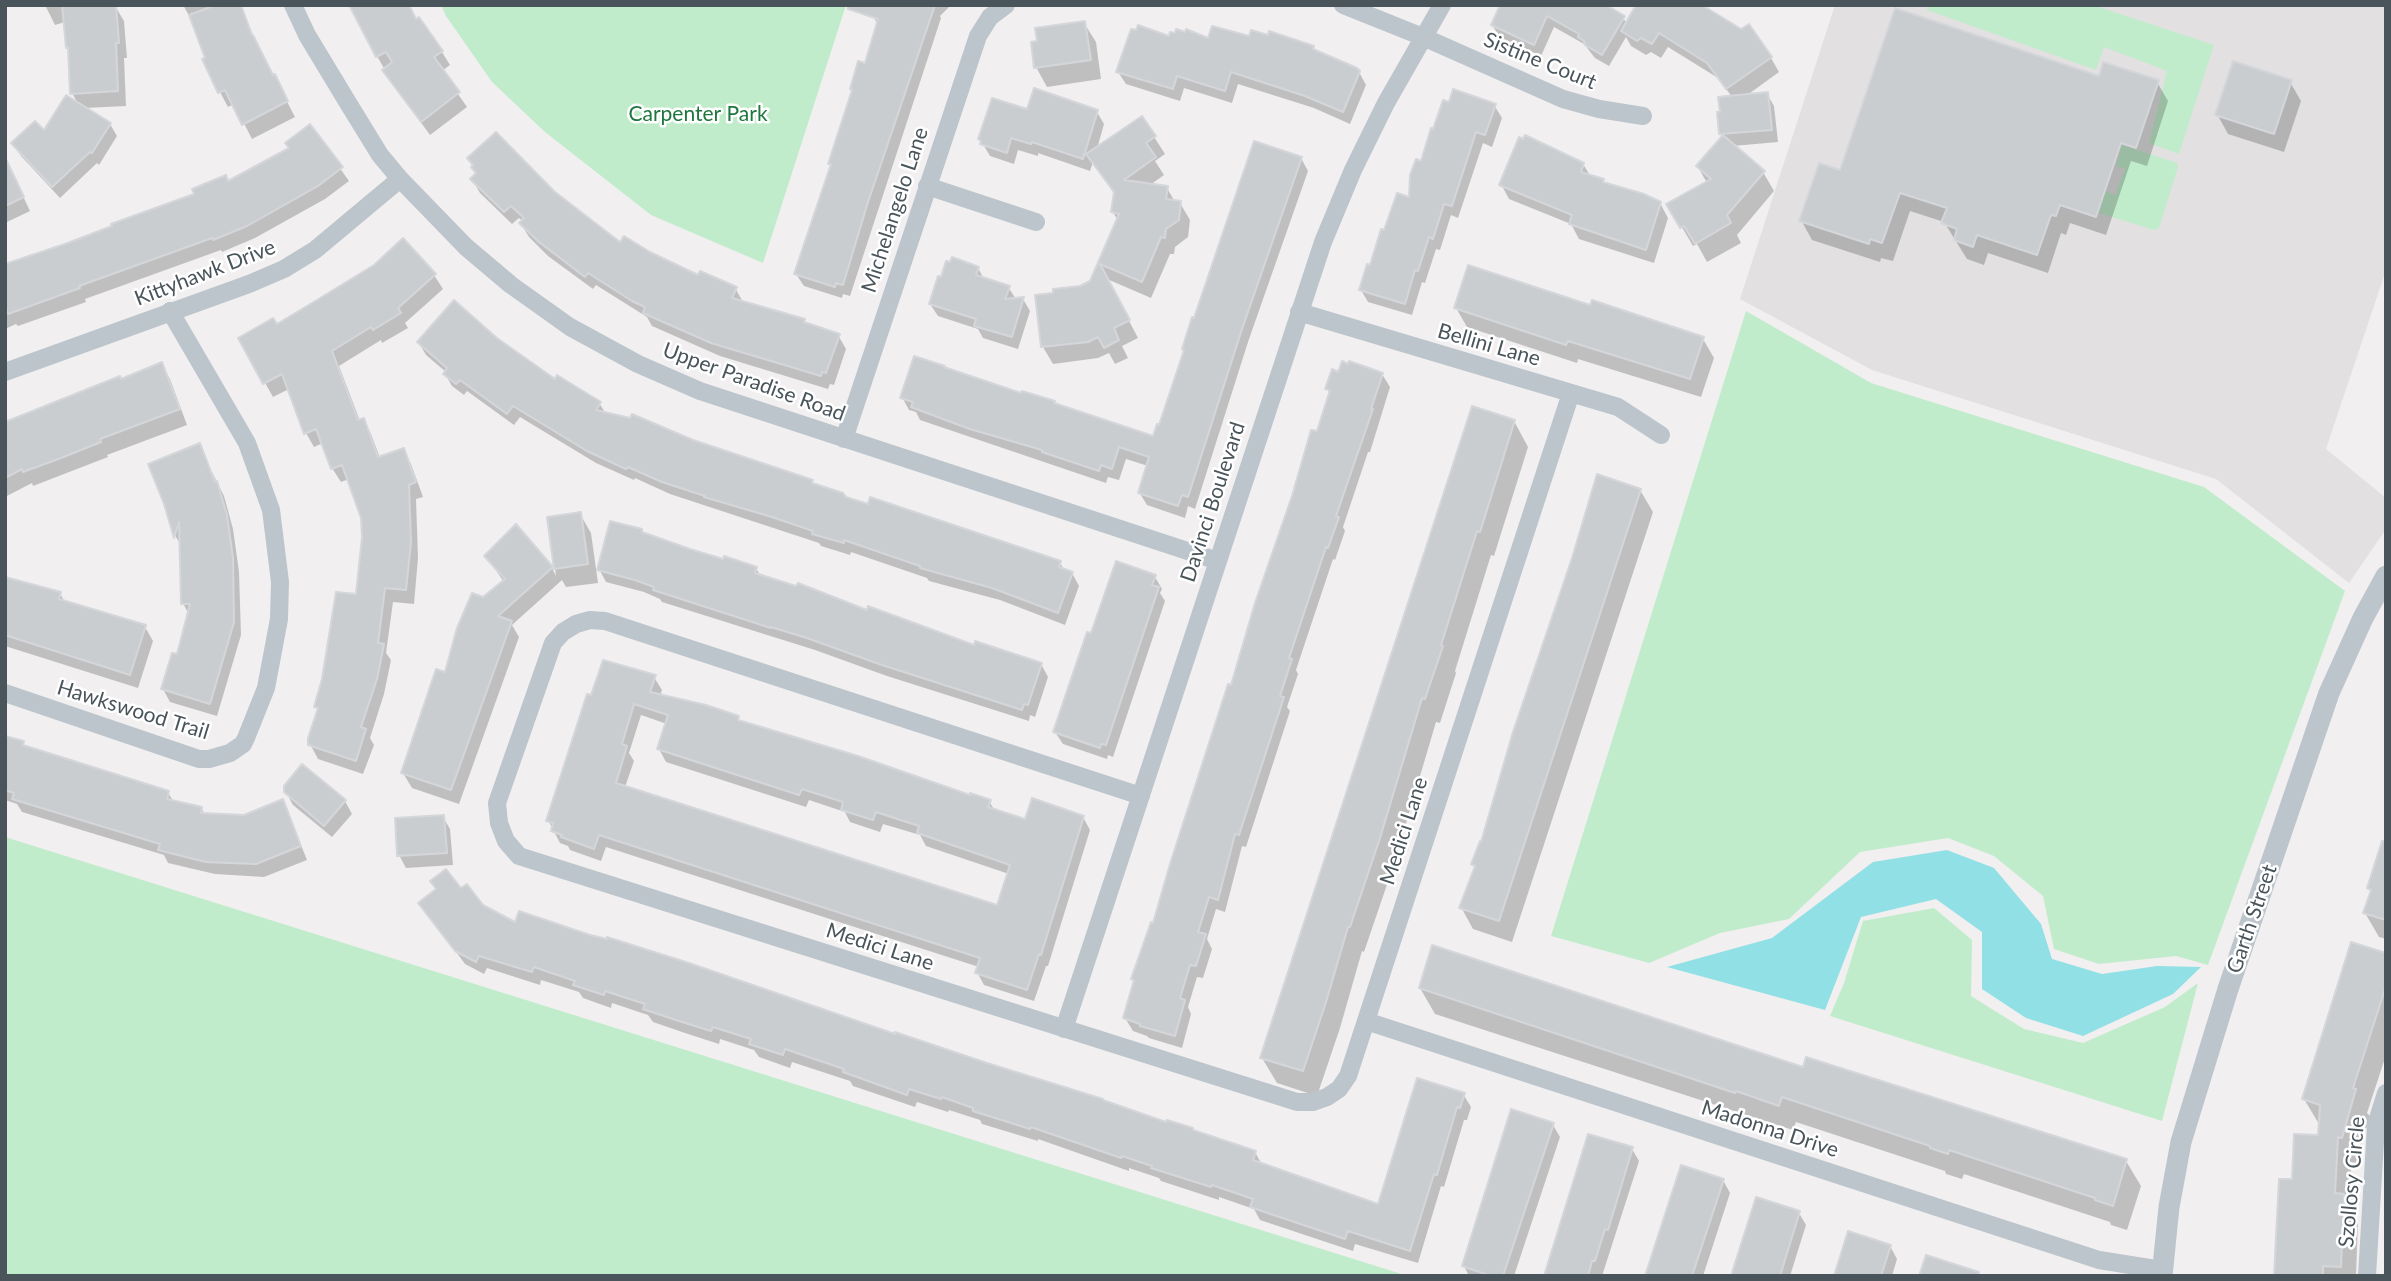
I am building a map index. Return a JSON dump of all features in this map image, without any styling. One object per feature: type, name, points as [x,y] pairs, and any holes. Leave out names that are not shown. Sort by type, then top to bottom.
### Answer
[{"type":"street","name":"Upper Paradise Road","points":[[293,5],[307,35],[380,155],[400,179],[466,247],[539,306],[580,333],[638,364],[700,391],[1218,561]]},
{"type":"street","name":"Michelangelo Lane","points":[[844,439],[978,36],[990,17],[1006,5]]},
{"type":"street","points":[[1343,5],[1423,37]]},
{"type":"street","name":"Davinci Boulevard","points":[[1063,1029],[1324,242],[1353,170],[1385,103],[1442,5]]},
{"type":"street","name":"Sistine Court","points":[[1423,37],[1563,99],[1599,109],[1643,116]]},
{"type":"street","name":"Kittyhawk Drive","points":[[5,372],[284,269],[315,250],[400,179]]},
{"type":"street","points":[[927,186],[1036,222]]},
{"type":"street","name":"Hawkswood Trail","points":[[5,693],[199,759],[230,753],[243,744],[246,738],[266,688],[279,619],[278,559],[271,510],[247,443],[170,311]]},
{"type":"street","name":"Bellini Lane","points":[[1299,312],[1618,407],[1661,435]]},
{"type":"street","name":"Medici Lane","points":[[1141,796],[605,621],[590,620],[563,632],[553,643],[498,803],[499,823],[506,841],[519,856],[1297,1102],[1312,1102],[1327,1097],[1339,1089],[1348,1076],[1571,393]]},
{"type":"street","name":"Garth Street","points":[[2162,1273],[2169,1207],[2181,1142],[2228,989],[2329,693],[2363,618],[2386,576]]},
{"type":"street","name":"Madonna Drive","points":[[1366,1021],[2099,1260],[2162,1273]]},
{"type":"street","name":"Szollosy Circle","points":[[2367,1276],[2376,1125],[2386,1093]]},
{"type":"shaded area","points":[[1835,5],[2386,5],[2386,270],[2326,449],[2386,498],[2386,529],[2349,583],[2216,479],[1872,370],[1740,299]]},
{"type":"green space","name":"Carpenter Park","points":[[441,5],[846,5],[763,263],[651,215],[545,132],[492,82]]},
{"type":"green space","points":[[1929,5],[2093,5],[2214,45],[2179,154],[2149,143],[2167,71],[2104,47],[2096,70],[1927,10]]},
{"type":"green space","points":[[2122,145],[2177,163],[2159,228],[2154,230],[2099,213],[2105,191],[2115,195],[2125,169],[2116,166]]},
{"type":"green space","points":[[1746,311],[1871,383],[2204,487],[2345,591],[2208,965],[2176,956],[2099,964],[2054,949],[2043,896],[1994,856],[1948,838],[1860,852],[1789,919],[1720,933],[1649,963],[1551,936]]},
{"type":"green space","points":[[5,837],[1408,1276],[5,1276]]},
{"type":"green space","points":[[1934,908],[1972,940],[1971,996],[2024,1029],[2083,1043],[2165,1007],[2198,983],[2162,1121],[1830,1016],[1844,983],[1863,921]]},
{"type":"water","points":[[1947,850],[1994,868],[2041,924],[2052,959],[2102,974],[2157,966],[2201,967],[2173,994],[2083,1036],[2026,1018],[1982,989],[1982,932],[1936,899],[1861,917],[1825,1010],[1667,967],[1772,938],[1873,862]]},
{"type":"building","points":[[62,5],[116,5],[119,43],[116,43],[118,91],[70,94],[68,47],[66,48]]},
{"type":"building","points":[[216,5],[241,5],[252,35],[288,101],[242,125],[225,90],[218,93],[202,59],[205,58],[189,15]]},
{"type":"building","points":[[349,5],[409,5],[416,19],[419,17],[443,51],[434,57],[460,92],[421,122],[382,70],[392,62],[386,52],[376,57]]},
{"type":"building","points":[[848,5],[935,5],[868,202],[843,285],[836,283],[835,287],[794,274],[831,164],[828,164],[852,90],[850,89],[858,61],[865,63],[878,19],[848,9]]},
{"type":"building","points":[[1500,5],[1606,5],[1625,16],[1602,55],[1585,45],[1578,37],[1579,34],[1547,16],[1534,45],[1491,25]]},
{"type":"building","points":[[1636,5],[1702,5],[1741,29],[1749,24],[1772,57],[1726,89],[1707,63],[1659,33],[1652,44],[1641,38],[1637,41],[1621,31]]},
{"type":"building","points":[[1895,8],[2099,76],[2103,62],[2159,80],[2136,148],[2121,143],[2096,217],[2060,205],[2056,216],[2051,215],[2037,255],[1977,235],[1973,247],[1954,240],[1957,229],[1941,223],[1947,208],[1900,193],[1882,243],[1870,239],[1869,244],[1799,221],[1819,163],[1840,170]]},
{"type":"building","points":[[1085,21],[1091,60],[1034,68],[1031,42],[1037,41],[1035,28]]},
{"type":"building","points":[[1138,25],[1169,36],[1170,32],[1175,33],[1176,29],[1185,32],[1186,29],[1208,38],[1212,26],[1249,36],[1251,30],[1268,35],[1269,31],[1314,46],[1313,49],[1360,71],[1343,112],[1305,96],[1231,72],[1225,91],[1177,76],[1173,89],[1116,72],[1131,29],[1136,30]]},
{"type":"building","points":[[2233,61],[2292,80],[2274,134],[2215,115]]},
{"type":"building","points":[[1034,88],[1098,110],[1083,159],[1011,138],[1007,153],[980,144],[978,139],[992,98],[1027,109]]},
{"type":"building","points":[[1453,89],[1496,104],[1485,135],[1476,132],[1452,206],[1444,204],[1433,239],[1429,237],[1418,271],[1415,270],[1405,304],[1359,290],[1397,193],[1409,197],[1410,175],[1416,159],[1421,161],[1443,100],[1449,102]]},
{"type":"building","points":[[1768,92],[1772,130],[1719,134],[1718,97]]},
{"type":"building","points":[[66,95],[111,123],[92,153],[52,187],[11,143],[35,121],[44,130]]},
{"type":"building","points":[[1142,116],[1156,136],[1146,143],[1156,157],[1124,180],[1168,186],[1166,199],[1181,201],[1179,220],[1166,229],[1165,238],[1161,237],[1142,282],[1100,264],[1130,320],[1114,328],[1119,340],[1104,348],[1098,337],[1088,342],[1041,347],[1035,295],[1053,293],[1053,289],[1080,286],[1090,281],[1119,214],[1111,212],[1114,192],[1086,154]]},
{"type":"building","points":[[310,124],[343,167],[318,186],[247,226],[8,314],[5,305],[5,264],[194,194],[192,189],[226,175],[228,181],[289,148],[285,143]]},
{"type":"building","points":[[496,132],[555,192],[620,242],[624,236],[698,275],[700,271],[737,287],[732,298],[805,319],[804,322],[840,334],[826,373],[822,372],[821,376],[711,343],[643,313],[645,307],[588,273],[585,277],[519,223],[524,218],[511,206],[504,212],[470,179],[476,173],[467,158]]},
{"type":"building","points":[[1525,135],[1584,163],[1581,172],[1661,202],[1646,250],[1569,224],[1572,215],[1499,185],[1519,137],[1523,139]]},
{"type":"building","points":[[1723,135],[1765,171],[1727,215],[1731,223],[1695,244],[1684,226],[1680,228],[1666,204],[1711,179],[1696,166]]},
{"type":"building","points":[[1254,141],[1302,157],[1242,329],[1188,497],[1182,495],[1178,506],[1138,493],[1149,457],[1119,447],[1112,469],[1101,465],[1099,471],[1042,450],[970,429],[911,407],[913,402],[900,398],[914,356],[1153,436],[1157,424],[1159,425],[1192,317],[1194,318]]},
{"type":"building","points":[[5,157],[24,197],[5,206]]},
{"type":"building","points":[[403,238],[436,274],[398,308],[401,313],[373,330],[371,327],[332,351],[358,420],[364,418],[378,457],[404,448],[416,482],[409,485],[411,543],[406,590],[385,588],[378,643],[384,644],[377,679],[361,727],[366,729],[356,761],[308,745],[308,738],[318,708],[314,707],[322,679],[336,592],[356,594],[362,537],[361,518],[342,465],[331,469],[316,429],[304,434],[282,374],[263,384],[238,338],[273,318],[277,324],[312,303],[374,265]]},
{"type":"building","points":[[952,257],[979,267],[976,275],[1010,286],[1005,299],[1024,297],[1012,337],[974,326],[976,319],[929,304],[938,276],[941,277],[946,261],[950,262]]},
{"type":"building","points":[[1468,265],[1590,305],[1592,300],[1704,337],[1690,379],[1568,341],[1566,345],[1454,308]]},
{"type":"building","points":[[454,300],[497,338],[555,379],[557,375],[601,402],[596,410],[630,418],[632,414],[693,440],[813,480],[812,483],[843,493],[846,497],[868,504],[870,497],[1061,561],[1059,567],[1073,572],[1058,613],[992,588],[920,568],[844,540],[844,543],[812,534],[813,531],[704,497],[628,467],[626,469],[587,451],[513,406],[507,414],[460,380],[456,384],[443,374],[447,368],[417,342]]},
{"type":"building","points":[[1342,361],[1383,373],[1336,516],[1339,517],[1328,548],[1326,547],[1289,658],[1292,659],[1280,696],[1284,697],[1239,835],[1235,834],[1218,900],[1209,897],[1198,932],[1206,934],[1196,966],[1190,965],[1180,998],[1185,1000],[1175,1036],[1123,1018],[1134,980],[1131,979],[1151,922],[1153,923],[1311,430],[1317,431],[1330,390],[1325,389],[1332,369],[1338,372]]},
{"type":"building","points":[[162,362],[180,409],[100,439],[101,442],[61,458],[23,472],[22,469],[5,478],[5,422]]},
{"type":"building","points":[[1472,406],[1515,420],[1480,532],[1477,531],[1441,645],[1443,646],[1425,699],[1422,698],[1380,838],[1348,927],[1303,1071],[1260,1058]]},
{"type":"building","points":[[200,443],[215,482],[217,481],[227,515],[233,558],[234,622],[210,704],[161,689],[172,653],[177,654],[190,604],[181,604],[179,522],[174,538],[148,464]]},
{"type":"building","points":[[1597,474],[1641,489],[1499,921],[1459,908],[1475,866],[1471,864],[1481,842],[1513,732],[1572,558]]},
{"type":"building","points":[[581,512],[588,564],[554,569],[547,517]]},
{"type":"building","points":[[610,521],[642,529],[642,532],[690,549],[757,567],[755,573],[796,586],[798,583],[867,610],[868,606],[974,645],[975,641],[1042,663],[1028,705],[1024,704],[1022,710],[653,590],[654,587],[635,580],[597,570]]},
{"type":"building","points":[[516,524],[553,567],[498,616],[512,621],[451,790],[401,773],[436,669],[445,672],[457,628],[472,593],[483,597],[505,579],[484,556]]},
{"type":"building","points":[[1116,561],[1156,575],[1152,585],[1159,587],[1106,745],[1101,744],[1100,748],[1053,732],[1087,632],[1091,633]]},
{"type":"building","points":[[5,577],[61,592],[59,599],[146,625],[130,675],[5,635]]},
{"type":"building","points":[[603,660],[656,675],[650,692],[706,705],[739,716],[738,720],[991,800],[988,807],[1025,819],[1032,798],[1084,816],[1041,955],[1039,954],[1027,990],[975,973],[980,958],[599,835],[594,849],[551,831],[553,823],[546,821],[587,694],[591,695]],"holes":[[[634,704],[668,715],[657,749],[799,795],[802,789],[843,802],[841,810],[873,820],[876,812],[919,826],[917,833],[1010,865],[997,905],[616,783],[627,746],[622,744]]]},
{"type":"building","points":[[5,736],[24,741],[23,745],[169,791],[167,799],[202,807],[201,813],[244,815],[283,799],[301,846],[256,864],[206,862],[158,850],[160,844],[12,799],[14,793],[5,790]]},
{"type":"building","points":[[302,764],[346,800],[324,826],[284,792],[284,786]]},
{"type":"building","points":[[444,815],[447,853],[397,856],[395,818]]},
{"type":"building","points":[[2382,841],[2386,841],[2386,920],[2363,913],[2371,890],[2367,888]]},
{"type":"building","points":[[446,869],[461,888],[467,884],[483,905],[515,922],[519,911],[590,935],[607,937],[689,963],[895,1034],[1103,1099],[1166,1122],[1167,1120],[1193,1128],[1256,1151],[1253,1160],[1378,1204],[1417,1078],[1465,1093],[1460,1108],[1457,1107],[1410,1251],[1348,1231],[1345,1239],[1250,1207],[1253,1199],[1031,1127],[1030,1129],[973,1111],[973,1108],[942,1097],[941,1099],[909,1089],[907,1095],[843,1072],[844,1069],[785,1049],[783,1055],[749,1044],[751,1039],[713,1027],[711,1031],[643,1009],[645,1004],[605,991],[604,995],[573,985],[575,981],[534,967],[532,972],[479,956],[476,962],[455,951],[418,903],[436,889],[430,881]]},
{"type":"building","points":[[2351,942],[2386,953],[2386,986],[2353,1088],[2356,1089],[2342,1138],[2338,1137],[2335,1193],[2344,1194],[2341,1267],[2323,1266],[2323,1276],[2274,1276],[2279,1179],[2292,1179],[2294,1134],[2318,1135],[2320,1105],[2302,1099]]},
{"type":"building","points":[[1432,945],[1803,1067],[1806,1057],[2127,1159],[2113,1206],[1949,1150],[1948,1154],[1782,1097],[1779,1106],[1736,1091],[1735,1093],[1419,988]]},
{"type":"building","points":[[1511,1109],[1554,1123],[1503,1276],[1491,1276],[1462,1266]]},
{"type":"building","points":[[1588,1134],[1633,1147],[1608,1230],[1605,1229],[1588,1276],[1544,1276]]},
{"type":"building","points":[[1681,1165],[1724,1179],[1692,1276],[1645,1276]]},
{"type":"building","points":[[1756,1197],[1800,1211],[1780,1276],[1731,1276]]},
{"type":"building","points":[[1848,1231],[1891,1245],[1881,1276],[1834,1276]]},
{"type":"building","points":[[1926,1255],[1979,1272],[1978,1276],[1919,1276]]}]
